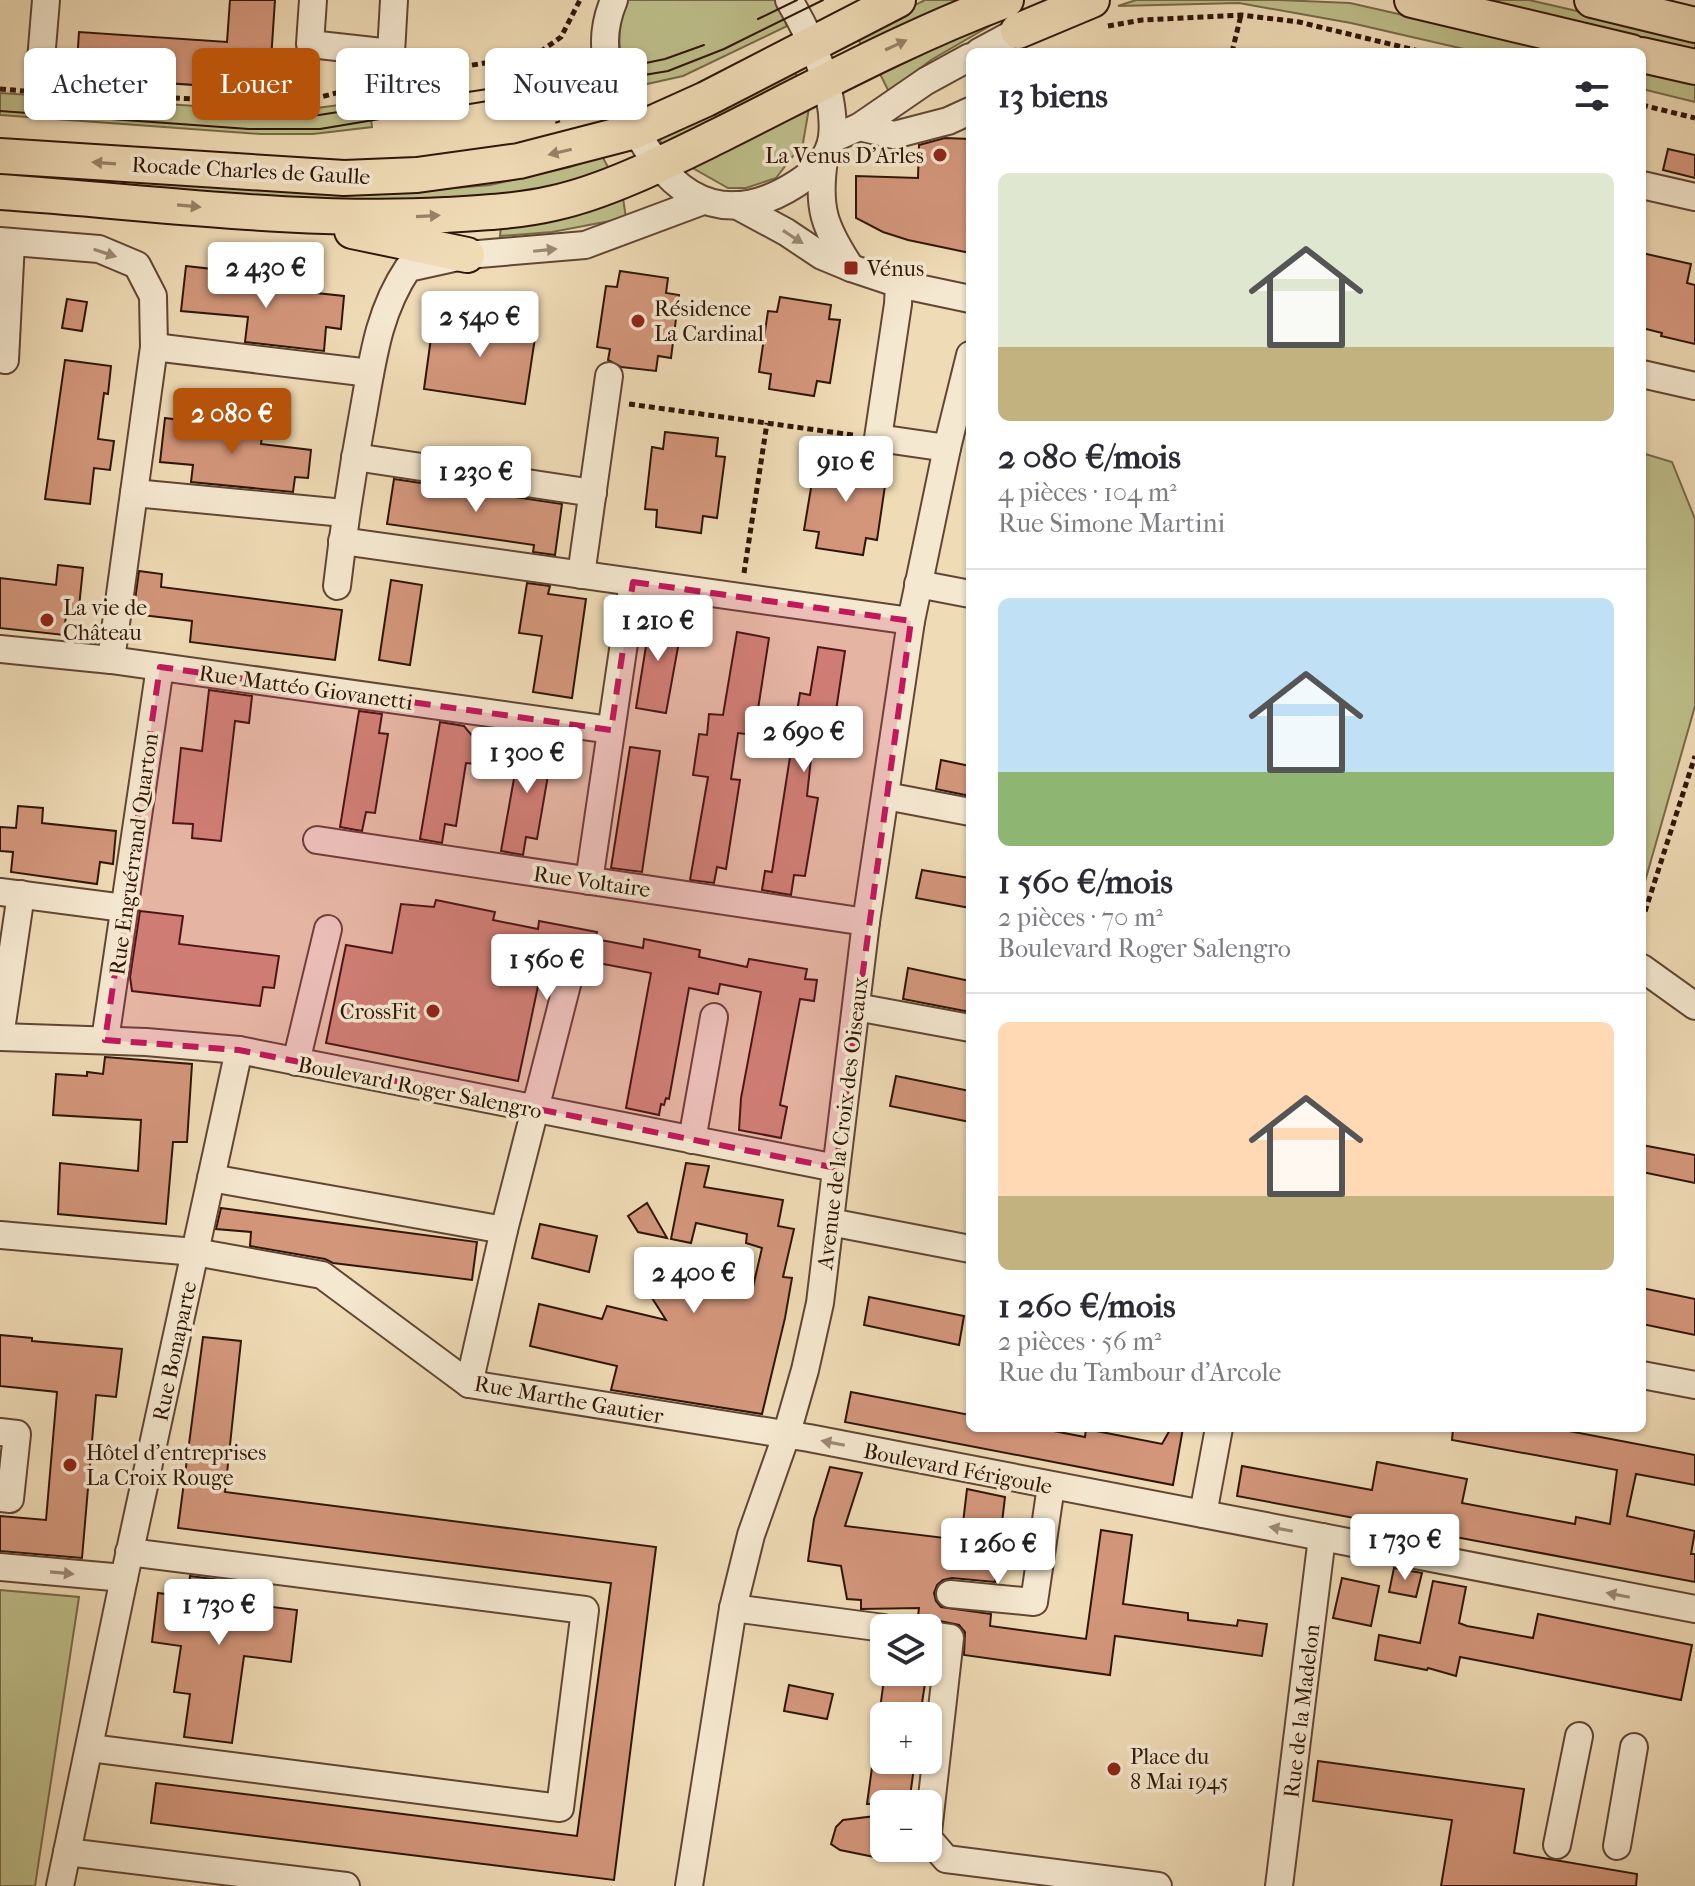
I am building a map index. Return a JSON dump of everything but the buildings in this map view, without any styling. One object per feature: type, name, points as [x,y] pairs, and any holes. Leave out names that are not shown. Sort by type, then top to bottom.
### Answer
[{"type":"main road","name":"Rocade Charles de Gaulle","points":[[0,156],[344,178],[417,175],[519,161],[635,131],[706,99],[898,0]]},
{"type":"main road","points":[[1412,0],[1614,48]]},
{"type":"main road","points":[[1592,0],[1695,25]]},
{"type":"main road","name":"Rocade Charles de Gaulle","points":[[0,192],[294,216],[408,217],[553,204],[657,165],[905,41],[1012,15],[1097,14]]},
{"type":"main road","points":[[1646,56],[1695,67]]},
{"type":"main road","points":[[294,216],[467,255]]},
{"type":"street","points":[[40,48],[46,0]]},
{"type":"street","points":[[313,0],[310,44],[391,53],[394,0]]},
{"type":"street","points":[[614,0],[603,48],[608,70],[635,131],[657,165],[679,185],[703,201],[720,206],[768,199],[809,175],[828,149],[926,81],[966,59]]},
{"type":"street","points":[[789,0],[827,80],[832,103],[820,191],[822,208],[832,240],[851,268]]},
{"type":"street","points":[[983,48],[1012,15]]},
{"type":"street","points":[[859,127],[894,135],[948,121],[966,113]]},
{"type":"street","points":[[1646,186],[1695,197]]},
{"type":"street","points":[[337,586],[344,513],[381,323],[392,292],[408,268],[467,255],[585,245],[703,201]]},
{"type":"street","points":[[736,205],[822,256],[851,268],[899,284],[966,298]]},
{"type":"street","points":[[5,360],[5,242],[99,249],[137,265],[153,296],[154,347],[111,660]]},
{"type":"street","points":[[899,284],[878,438],[947,448]]},
{"type":"street","points":[[154,347],[370,373]]},
{"type":"street","name":"Avenue de la Croix des Oiseaux","points":[[689,1886],[733,1608],[751,1535],[786,1436],[805,1370],[820,1303],[866,922],[911,621],[966,371]]},
{"type":"street","points":[[1646,375],[1695,386]]},
{"type":"street","points":[[581,575],[607,389]]},
{"type":"street","points":[[355,457],[593,493]]},
{"type":"street","points":[[134,493],[344,513]]},
{"type":"street","points":[[342,541],[911,621]]},
{"type":"street","points":[[589,881],[633,582]]},
{"type":"street","points":[[918,584],[966,593]]},
{"type":"street","name":"Rue Mattéo Giovanetti","points":[[0,649],[111,660],[611,730]]},
{"type":"street","name":"Rue Enguérrand Quarton","points":[[105,1040],[160,667]]},
{"type":"street","points":[[886,796],[966,811]]},
{"type":"street","name":"Rue Voltaire","points":[[317,840],[866,922]]},
{"type":"street","points":[[0,1037],[10,893],[124,908]]},
{"type":"street","points":[[296,1062],[328,929]]},
{"type":"street","points":[[1646,971],[1695,1006]]},
{"type":"street","points":[[469,1384],[504,1230],[570,973]]},
{"type":"street","points":[[856,1007],[966,1027]]},
{"type":"street","points":[[692,1140],[714,1017]]},
{"type":"street","name":"Boulevard Roger Salengro","points":[[0,1037],[105,1040],[239,1050],[836,1168]]},
{"type":"street","name":"Rue Bonaparte","points":[[60,1886],[129,1552],[239,1050]]},
{"type":"street","points":[[211,1178],[504,1230]]},
{"type":"street","points":[[830,1222],[966,1248]]},
{"type":"street","name":"Rue Marthe Gautier","points":[[0,1235],[195,1252],[322,1275],[469,1384],[786,1436]]},
{"type":"street","points":[[1646,1376],[1695,1385]]},
{"type":"street","points":[[0,1432],[17,1434],[10,1499],[0,1498]]},
{"type":"street","points":[[1203,1514],[1218,1432]]},
{"type":"street","name":"Boulevard Férigoule","points":[[786,1436],[1695,1609]]},
{"type":"street","points":[[950,1594],[1034,1602],[1051,1486]]},
{"type":"street","name":"Rue de la Madelon","points":[[1279,1886],[1322,1537]]},
{"type":"street","points":[[90,1748],[560,1808],[585,1610],[129,1552]]},
{"type":"street","points":[[0,1567],[124,1578]]},
{"type":"street","points":[[733,1608],[870,1626]]},
{"type":"street","points":[[933,1790],[950,1638],[942,1637]]},
{"type":"street","points":[[1557,1845],[1579,1736]]},
{"type":"street","points":[[1617,1846],[1634,1747]]},
{"type":"street","points":[[67,1852],[346,1886]]},
{"type":"street","points":[[942,1854],[946,1859],[1158,1886]]},
{"type":"path","points":[[545,48],[561,37],[580,0]]},
{"type":"path","points":[[1097,14],[1142,20],[1241,15],[1299,22],[1406,48]]},
{"type":"path","points":[[1233,48],[1241,15]]},
{"type":"path","points":[[176,96],[253,102],[306,101],[395,78],[485,64]]},
{"type":"path","points":[[0,89],[24,86]]},
{"type":"path","points":[[1646,106],[1695,118]]},
{"type":"path","points":[[607,389],[767,423],[878,438]]},
{"type":"path","points":[[740,597],[767,423]]},
{"type":"path","points":[[1646,909],[1695,756]]},
{"type":"highlighted area","points":[[633,582],[911,621],[836,1168],[239,1050],[105,1040],[160,667],[611,730]]},
{"type":"green space","points":[[628,0],[775,0],[787,26],[683,76],[647,84],[647,48],[621,48]]},
{"type":"green space","points":[[925,0],[962,0],[861,46],[857,34]]},
{"type":"green space","points":[[1136,0],[1350,3],[1548,48],[1460,48],[1351,23],[1239,3],[1118,6]]},
{"type":"green space","points":[[1472,0],[1529,0],[1695,38],[1695,51]]},
{"type":"green space","points":[[1019,9],[931,60],[889,92],[878,70]]},
{"type":"green space","points":[[791,69],[799,78],[663,146],[657,135]]},
{"type":"green space","points":[[1646,71],[1695,82],[1695,102],[1646,90]]},
{"type":"green space","points":[[0,93],[24,95],[24,117],[0,115]]},
{"type":"green space","points":[[176,105],[192,106],[192,120],[320,120],[320,107],[336,105],[336,120],[371,120],[372,127],[313,134],[260,134],[68,120],[176,120]]},
{"type":"green space","points":[[809,108],[803,143],[776,178],[746,188],[728,188],[691,167]]},
{"type":"green space","points":[[602,156],[609,169],[533,193],[376,205],[0,180],[0,166],[406,192],[490,185],[570,167]]},
{"type":"green space","points":[[623,198],[626,218],[552,232],[500,236],[501,227]]},
{"type":"green space","points":[[1646,454],[1672,462],[1695,519],[1695,706],[1646,878]]},
{"type":"green space","points":[[0,1590],[79,1597],[35,1886],[0,1886]]},
{"type":"tram line","points":[[758,19],[797,0]]},
{"type":"tram line","points":[[0,111],[249,129],[320,129],[668,71],[724,49],[823,0]]},
{"type":"tram line","points":[[320,115],[617,69],[665,59],[704,45]]},
{"type":"place","name":"La Venus D'Arles","points":[[940,155]]},
{"type":"place","name":"Vénus","points":[[851,268]]},
{"type":"place","name":"Résidence La Cardinal","points":[[638,321]]},
{"type":"place","name":"La vie de Château","points":[[47,620]]},
{"type":"place","name":"CrossFit","points":[[433,1011]]},
{"type":"place","name":"Hôtel d'entreprises La Croix Rouge","points":[[70,1465]]},
{"type":"place","name":"Place du 8 Mai 1945","points":[[1114,1769]]}]
